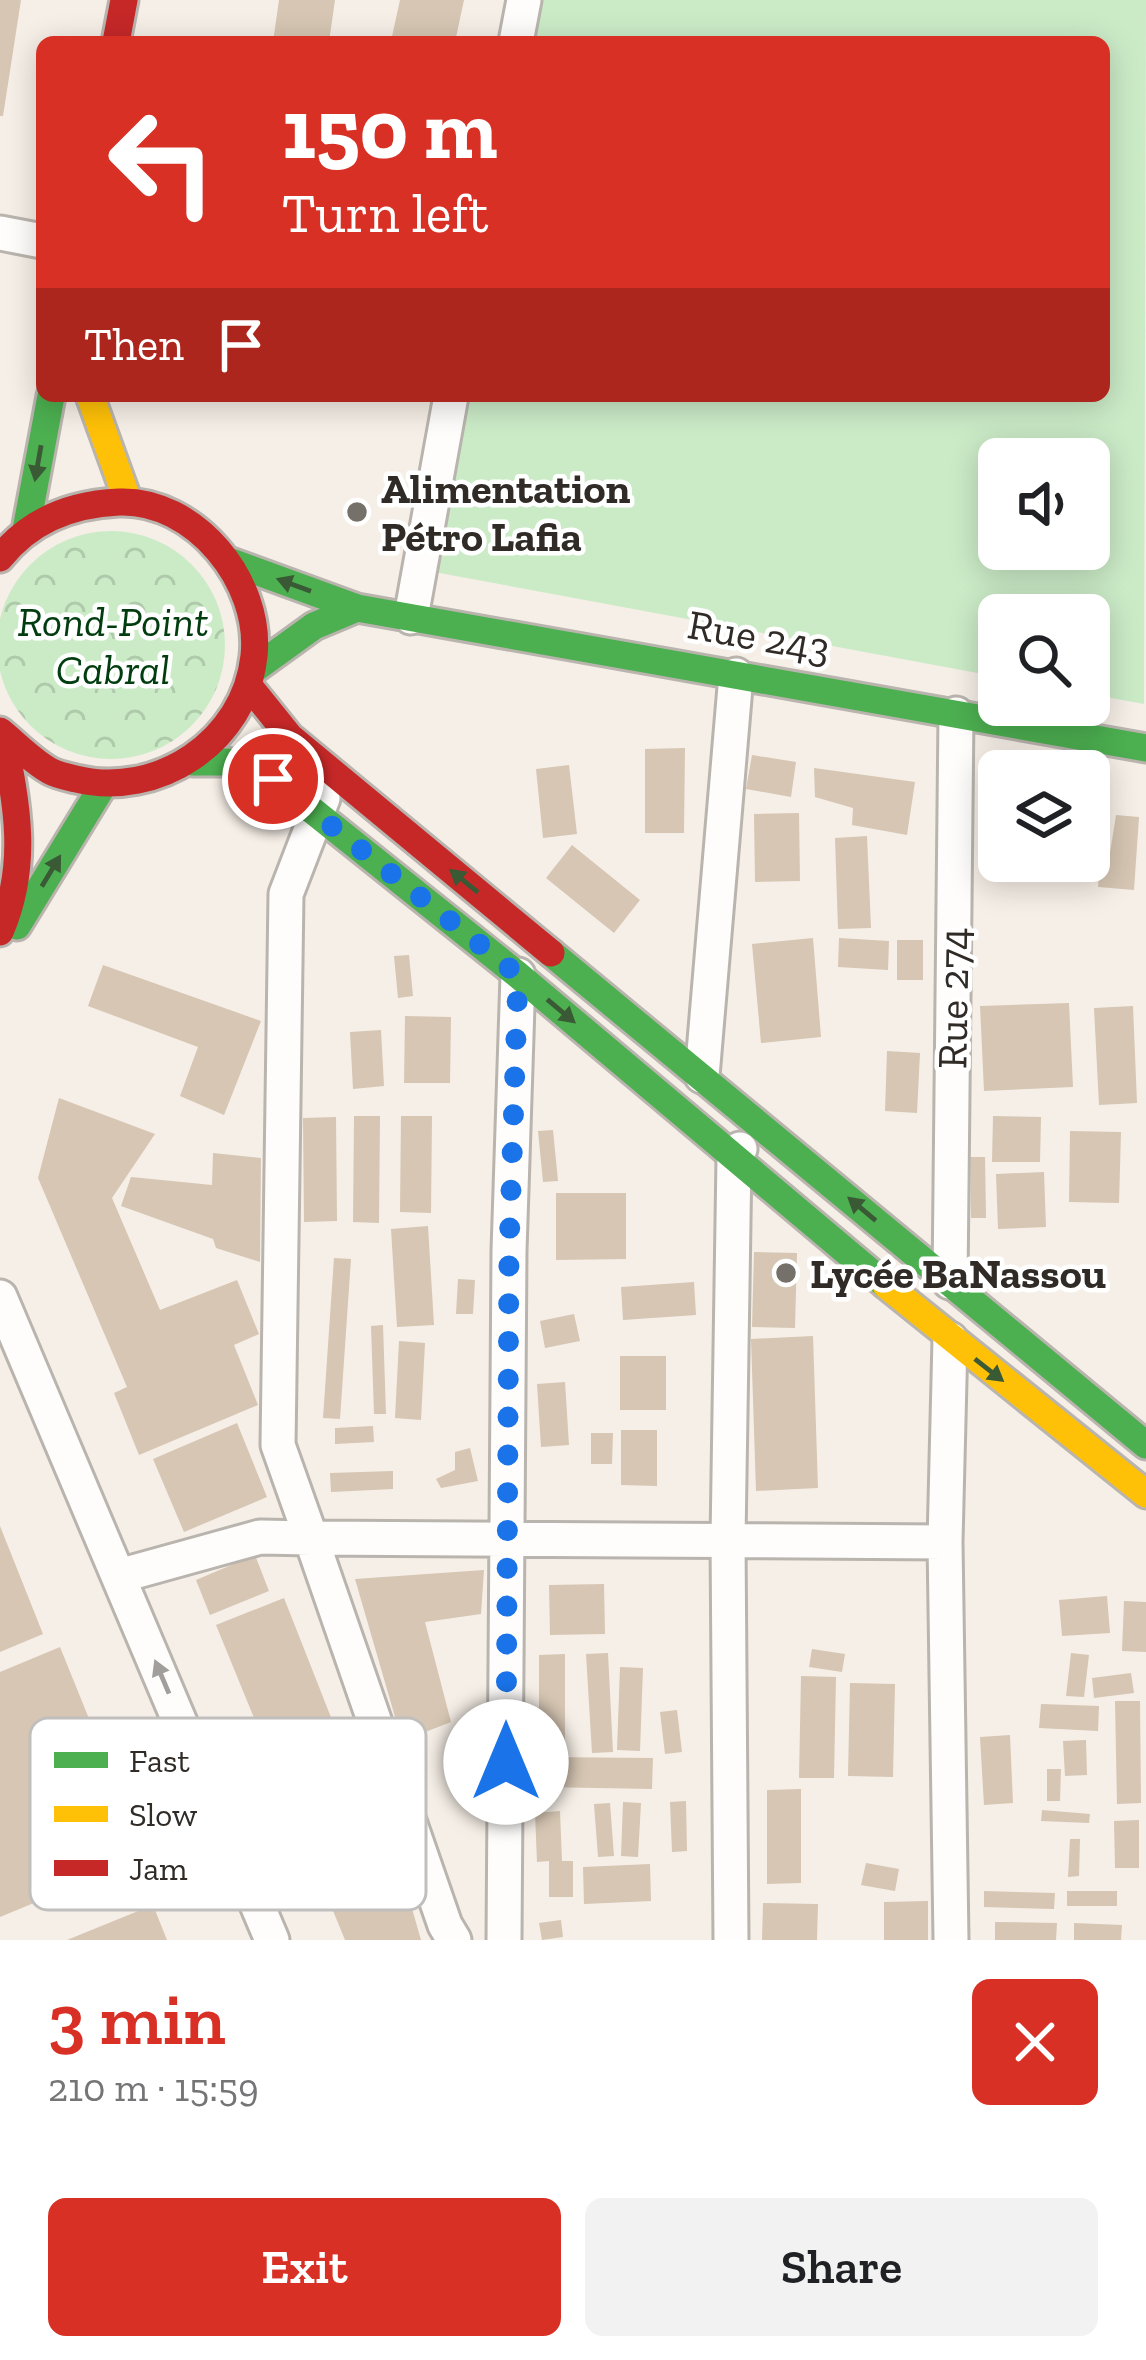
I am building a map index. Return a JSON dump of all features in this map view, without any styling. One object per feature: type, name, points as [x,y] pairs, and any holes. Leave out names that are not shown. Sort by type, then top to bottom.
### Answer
[{"type":"street","points":[[117,36],[124,0]]},
{"type":"street","points":[[517,36],[524,0]]},
{"type":"street","points":[[0,233],[36,240]]},
{"type":"street","points":[[26,530],[50,402]]},
{"type":"street","points":[[92,402],[128,501]]},
{"type":"street","points":[[411,617],[450,402]]},
{"type":"street","points":[[1,734],[47,771],[102,787],[150,782],[194,762],[218,741],[236,715],[251,678],[256,633],[248,596],[231,562],[203,532],[168,511],[128,501],[74,506],[26,530],[2,553]]},
{"type":"street","name":"Rue 243","points":[[231,562],[357,608],[1146,748]]},
{"type":"street","points":[[251,678],[314,626],[357,608]]},
{"type":"street","points":[[702,1076],[736,675]]},
{"type":"street","points":[[251,678],[263,708],[290,736],[1146,1444]]},
{"type":"street","name":"Rue 274","points":[[950,1282],[956,714]]},
{"type":"street","points":[[0,932],[10,911],[23,836],[1,734]]},
{"type":"street","points":[[194,762],[227,762],[273,779],[316,811],[950,1339],[1146,1494]]},
{"type":"street","points":[[336,775],[316,811],[286,894],[278,1445],[374,1718]]},
{"type":"street","points":[[0,954],[102,787]]},
{"type":"street","points":[[504,1940],[509,1251],[518,975]]},
{"type":"street","points":[[731,1940],[728,1540],[734,1159],[757,1122]]},
{"type":"street","points":[[0,1297],[179,1718]]},
{"type":"street","points":[[950,1339],[945,1542],[951,1940]]},
{"type":"street","points":[[119,1576],[260,1537],[945,1542]]},
{"type":"street","points":[[426,1868],[454,1940]]},
{"type":"street","points":[[259,1910],[272,1940]]},
{"type":"green space","points":[[541,0],[1146,0],[1144,704],[1110,698],[1110,594],[978,594],[978,673],[434,572],[466,402],[1110,402],[1110,36],[534,36]]},
{"type":"green space","name":"Rond-Point Cabral","points":[[89,533],[133,533],[175,550],[206,581],[223,623],[223,667],[206,709],[175,740],[133,757],[89,757],[47,740],[16,709],[-1,667],[-1,623],[16,581],[47,550]]},
{"type":"building","points":[[0,0],[21,0],[3,116],[0,116]]},
{"type":"building","points":[[279,0],[335,0],[330,36],[274,36]]},
{"type":"building","points":[[400,0],[464,0],[456,36],[392,36]]},
{"type":"building","points":[[685,748],[684,833],[645,833],[645,749]]},
{"type":"building","points":[[752,755],[796,762],[791,797],[746,789]]},
{"type":"building","points":[[569,765],[577,834],[543,838],[536,769]]},
{"type":"building","points":[[814,768],[915,782],[907,835],[852,825],[853,808],[815,797]]},
{"type":"building","points":[[799,813],[800,881],[755,882],[754,814]]},
{"type":"building","points":[[1116,815],[1139,817],[1134,890],[1098,887],[1098,882],[1110,882]]},
{"type":"building","points":[[867,836],[871,928],[838,929],[835,838]]},
{"type":"building","points":[[572,845],[640,900],[614,933],[546,878]]},
{"type":"building","points":[[813,938],[821,1037],[761,1043],[752,944]]},
{"type":"building","points":[[839,938],[889,941],[888,970],[838,967]]},
{"type":"building","points":[[897,940],[923,940],[923,980],[897,980]]},
{"type":"building","points":[[409,955],[413,996],[398,998],[394,956]]},
{"type":"building","points":[[103,965],[261,1021],[224,1115],[180,1096],[198,1047],[88,1006]]},
{"type":"building","points":[[1069,1003],[1073,1087],[984,1091],[980,1006]]},
{"type":"building","points":[[1133,1006],[1137,1103],[1099,1105],[1094,1008]]},
{"type":"building","points":[[405,1016],[451,1017],[450,1083],[404,1083]]},
{"type":"building","points":[[381,1030],[384,1086],[353,1089],[350,1032]]},
{"type":"building","points":[[887,1051],[920,1053],[917,1113],[885,1111]]},
{"type":"building","points":[[59,1098],[155,1134],[112,1198],[160,1310],[237,1280],[259,1334],[234,1345],[258,1405],[139,1455],[114,1393],[127,1387],[38,1178]]},
{"type":"building","points":[[354,1116],[380,1116],[379,1223],[353,1222]]},
{"type":"building","points":[[401,1116],[432,1116],[431,1213],[400,1212]]},
{"type":"building","points":[[993,1116],[1041,1117],[1040,1162],[992,1162]]},
{"type":"building","points":[[336,1117],[337,1221],[304,1222],[303,1118]]},
{"type":"building","points":[[553,1130],[558,1181],[543,1182],[538,1131]]},
{"type":"building","points":[[1070,1131],[1121,1132],[1119,1203],[1069,1202]]},
{"type":"building","points":[[213,1153],[261,1158],[260,1262],[216,1248],[213,1239],[121,1206],[131,1177],[212,1185]]},
{"type":"building","points":[[970,1157],[985,1157],[986,1218],[971,1218]]},
{"type":"building","points":[[1044,1172],[1046,1227],[998,1229],[996,1174]]},
{"type":"building","points":[[556,1193],[626,1193],[626,1259],[556,1260]]},
{"type":"building","points":[[428,1226],[434,1325],[397,1327],[391,1229]]},
{"type":"building","points":[[754,1252],[797,1253],[795,1328],[752,1327]]},
{"type":"building","points":[[334,1258],[351,1259],[340,1419],[323,1418]]},
{"type":"building","points":[[458,1279],[475,1280],[473,1314],[456,1314]]},
{"type":"building","points":[[694,1282],[696,1315],[623,1320],[621,1287]]},
{"type":"building","points":[[574,1314],[580,1341],[545,1348],[540,1321]]},
{"type":"building","points":[[383,1325],[386,1414],[374,1414],[371,1326]]},
{"type":"building","points":[[813,1336],[818,1488],[756,1491],[751,1339]]},
{"type":"building","points":[[399,1341],[425,1343],[421,1420],[395,1418]]},
{"type":"building","points":[[620,1356],[666,1356],[666,1410],[620,1410]]},
{"type":"building","points":[[565,1382],[569,1445],[541,1447],[537,1384]]},
{"type":"building","points":[[237,1423],[267,1497],[184,1532],[153,1459]]},
{"type":"building","points":[[373,1426],[374,1442],[335,1444],[335,1428]]},
{"type":"building","points":[[621,1430],[657,1430],[657,1486],[621,1485]]},
{"type":"building","points":[[591,1433],[613,1433],[612,1464],[591,1464]]},
{"type":"building","points":[[470,1448],[478,1481],[441,1488],[436,1479],[455,1470],[455,1452]]},
{"type":"building","points":[[393,1471],[393,1489],[331,1492],[330,1473]]},
{"type":"building","points":[[0,1526],[43,1634],[0,1652]]},
{"type":"building","points":[[255,1555],[269,1591],[210,1615],[196,1580]]},
{"type":"building","points":[[484,1570],[481,1614],[425,1622],[451,1722],[426,1732],[426,1718],[395,1718],[355,1579]]},
{"type":"building","points":[[604,1584],[605,1634],[550,1635],[549,1585]]},
{"type":"building","points":[[1107,1596],[1110,1633],[1062,1636],[1059,1600]]},
{"type":"building","points":[[284,1598],[331,1718],[254,1718],[216,1625]]},
{"type":"building","points":[[1124,1601],[1146,1602],[1146,1652],[1122,1651]]},
{"type":"building","points":[[60,1647],[89,1718],[30,1718],[30,1905],[0,1917],[0,1672]]},
{"type":"building","points":[[812,1649],[845,1654],[842,1672],[809,1667]]},
{"type":"building","points":[[608,1653],[613,1752],[592,1753],[586,1654]]},
{"type":"building","points":[[1071,1653],[1089,1655],[1084,1697],[1066,1696]]},
{"type":"building","points":[[565,1654],[565,1746],[539,1746],[539,1655]]},
{"type":"building","points":[[620,1667],[643,1668],[640,1751],[617,1750]]},
{"type":"building","points":[[1131,1673],[1134,1693],[1094,1698],[1092,1678]]},
{"type":"building","points":[[801,1676],[836,1677],[834,1778],[799,1778]]},
{"type":"building","points":[[850,1683],[895,1684],[893,1777],[848,1776]]},
{"type":"building","points":[[1115,1701],[1140,1701],[1141,1803],[1117,1804]]},
{"type":"building","points":[[1041,1704],[1099,1706],[1098,1731],[1039,1728]]},
{"type":"building","points":[[677,1710],[682,1752],[665,1754],[660,1712]]},
{"type":"building","points":[[1010,1735],[1013,1803],[984,1805],[980,1737]]},
{"type":"building","points":[[1086,1740],[1087,1775],[1065,1776],[1063,1741]]},
{"type":"building","points":[[544,1757],[653,1758],[652,1789],[543,1787]]},
{"type":"building","points":[[1047,1769],[1061,1769],[1060,1801],[1047,1801]]},
{"type":"building","points":[[801,1789],[801,1883],[767,1884],[767,1790]]},
{"type":"building","points":[[686,1801],[687,1851],[672,1852],[670,1802]]},
{"type":"building","points":[[623,1802],[641,1803],[638,1857],[621,1856]]},
{"type":"building","points":[[610,1803],[614,1856],[598,1857],[594,1804]]},
{"type":"building","points":[[1042,1810],[1090,1814],[1089,1823],[1041,1821]]},
{"type":"building","points":[[560,1811],[562,1861],[573,1861],[573,1897],[549,1897],[549,1861],[537,1862],[535,1813]]},
{"type":"building","points":[[1139,1820],[1139,1868],[1115,1868],[1114,1821]]},
{"type":"building","points":[[1070,1839],[1080,1839],[1079,1876],[1068,1877]]},
{"type":"building","points":[[866,1863],[899,1869],[895,1891],[861,1885]]},
{"type":"building","points":[[650,1864],[651,1901],[584,1904],[583,1867]]},
{"type":"building","points":[[984,1891],[1055,1893],[1054,1909],[984,1907]]},
{"type":"building","points":[[1067,1891],[1117,1891],[1117,1906],[1067,1906]]},
{"type":"building","points":[[928,1901],[928,1940],[884,1940],[884,1902]]},
{"type":"building","points":[[763,1903],[818,1904],[817,1940],[762,1940]]},
{"type":"building","points":[[141,1910],[155,1910],[167,1940],[67,1940]]},
{"type":"building","points":[[333,1910],[412,1910],[421,1940],[345,1940]]},
{"type":"building","points":[[561,1920],[563,1937],[542,1940],[539,1923]]},
{"type":"building","points":[[995,1922],[1057,1923],[1056,1940],[995,1940]]},
{"type":"building","points":[[1074,1923],[1122,1925],[1121,1940],[1074,1940]]},
{"type":"traffic: fast","points":[[26,530],[50,402]]},
{"type":"traffic: fast","points":[[231,562],[357,608],[1146,748]]},
{"type":"traffic: fast","points":[[253,670],[314,626],[357,608]]},
{"type":"traffic: fast","points":[[193,762],[227,762],[273,779],[518,975],[886,1285]]},
{"type":"traffic: fast","points":[[17,926],[102,787]]},
{"type":"traffic: fast","points":[[551,953],[1146,1445]]},
{"type":"traffic: slow","points":[[92,402],[128,501]]},
{"type":"traffic: slow","points":[[886,1285],[1146,1494]]},
{"type":"traffic: jam","points":[[117,36],[124,0]]},
{"type":"traffic: jam","points":[[0,558],[53,516],[119,502],[147,505],[173,514],[218,550],[235,574],[254,628],[247,687],[234,714],[215,738],[166,772],[107,783],[76,779],[56,774],[0,731]]},
{"type":"traffic: jam","points":[[249,686],[290,737],[551,953]]},
{"type":"traffic: jam","points":[[0,932],[15,883],[18,835],[3,736]]},
{"type":"place","name":"Alimentation Pétro Lafia","points":[[357,512]]},
{"type":"place","name":"Lycée BaNassou","points":[[786,1273]]},
{"type":"route","points":[[273,779],[518,975],[509,1251],[506,1762]]}]
